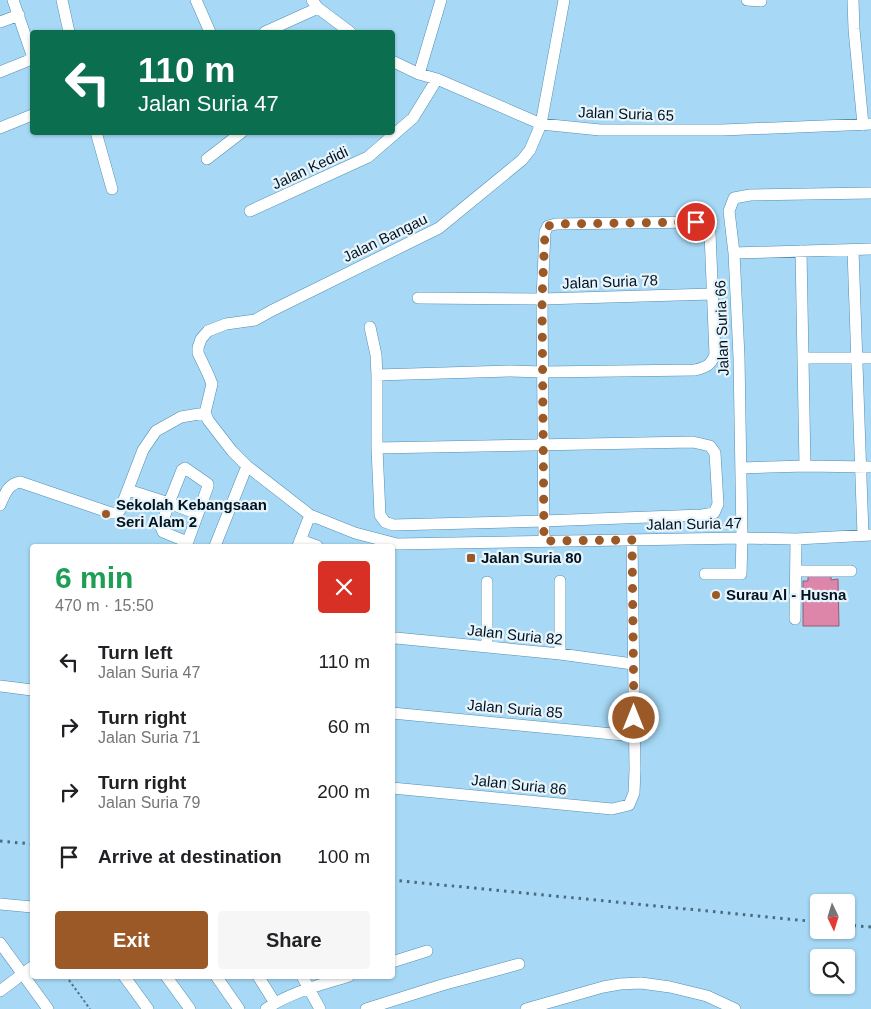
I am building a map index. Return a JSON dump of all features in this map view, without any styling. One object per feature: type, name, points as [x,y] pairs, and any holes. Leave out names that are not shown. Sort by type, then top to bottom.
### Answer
[{"type":"street","points":[[13,0],[30,49]]},
{"type":"street","points":[[62,0],[69,30]]},
{"type":"street","points":[[196,0],[209,30]]},
{"type":"street","points":[[419,74],[440,0]]},
{"type":"street","name":"Jalan Bangau","points":[[205,414],[212,384],[198,353],[198,348],[201,339],[208,331],[226,324],[255,320],[439,228],[522,160],[530,150],[542,124],[564,0]]},
{"type":"street","points":[[747,0],[761,1]]},
{"type":"street","points":[[853,0],[854,29],[867,124]]},
{"type":"street","points":[[269,30],[315,4],[348,30]]},
{"type":"street","points":[[0,22],[18,15]]},
{"type":"street","points":[[0,72],[30,61]]},
{"type":"street","name":"Jalan Suria 65","points":[[395,62],[542,124],[600,130],[722,130],[867,124]]},
{"type":"street","name":"Jalan Kedidi","points":[[395,134],[413,118],[437,79]]},
{"type":"street","points":[[0,128],[30,116]]},
{"type":"street","points":[[97,135],[112,189]]},
{"type":"street","points":[[207,159],[238,135]]},
{"type":"street","name":"Jalan Kedidi","points":[[250,212],[368,157],[393,135]]},
{"type":"street","name":"Jalan Suria 66","points":[[706,574],[741,574],[739,357],[730,211],[734,198],[750,195],[871,192]]},
{"type":"street","points":[[377,375],[510,371],[543,372],[695,370],[705,367],[711,362],[714,355],[710,233],[706,225],[696,222],[556,224],[548,226],[545,232],[542,299],[543,372],[543,521],[544,541]]},
{"type":"street","points":[[734,253],[871,249]]},
{"type":"street","points":[[853,250],[867,535]]},
{"type":"street","points":[[801,251],[805,466]]},
{"type":"street","name":"Jalan Suria 78","points":[[418,298],[542,299],[712,294]]},
{"type":"street","points":[[370,326],[376,355],[377,448],[380,515],[384,522],[393,525],[702,516],[714,513],[718,504],[715,454],[710,446],[693,442],[377,448]]},
{"type":"street","points":[[803,358],[871,358]]},
{"type":"street","points":[[0,504],[10,486],[20,482],[111,513],[116,513],[120,510],[143,450],[156,431],[181,417],[205,414]]},
{"type":"street","name":"Jalan Suria 47","points":[[205,414],[226,444],[247,466],[310,516],[355,533],[397,544],[796,538],[867,535]]},
{"type":"street","points":[[216,544],[247,466]]},
{"type":"street","points":[[741,468],[865,467]]},
{"type":"street","points":[[185,468],[208,484],[188,540],[185,541],[163,532],[169,504],[182,470],[185,468]]},
{"type":"street","points":[[128,490],[198,514]]},
{"type":"street","points":[[299,543],[310,516]]},
{"type":"street","points":[[795,619],[796,538]]},
{"type":"street","points":[[632,540],[634,736]]},
{"type":"street","points":[[796,571],[851,571]]},
{"type":"street","points":[[560,581],[560,654]]},
{"type":"street","points":[[487,582],[487,647]]},
{"type":"street","name":"Jalan Suria 82","points":[[395,638],[560,654],[633,664]]},
{"type":"street","points":[[0,686],[30,690]]},
{"type":"street","name":"Jalan Suria 85","points":[[395,713],[634,736]]},
{"type":"street","name":"Jalan Suria 86","points":[[395,788],[612,809],[629,805],[634,794],[634,736]]},
{"type":"street","points":[[0,904],[30,907]]},
{"type":"street","points":[[0,943],[48,1009]]},
{"type":"street","points":[[395,961],[427,951]]},
{"type":"street","points":[[366,1009],[442,984],[519,964]]},
{"type":"street","points":[[0,991],[30,968]]},
{"type":"street","points":[[126,979],[148,1009]]},
{"type":"street","points":[[168,979],[190,1009]]},
{"type":"street","points":[[218,979],[239,1009]]},
{"type":"street","points":[[259,979],[271,1006],[310,989],[340,979]]},
{"type":"street","points":[[304,979],[320,1009]]},
{"type":"street","points":[[526,1009],[603,987],[641,983],[670,987],[706,996],[735,1009]]},
{"type":"path","points":[[68,979],[90,1009]]},
{"type":"building","points":[[831,573],[831,580],[838,579],[839,626],[803,626],[803,581],[808,581],[808,574]]},
{"type":"railway","points":[[0,841],[30,844]]},
{"type":"railway","points":[[395,880],[810,921]]},
{"type":"railway","points":[[855,926],[871,927]]},
{"type":"place","name":"Sekolah Kebangsaan Seri Alam 2","points":[[106,514]]},
{"type":"place","name":"Jalan Suria 80","points":[[471,558]]},
{"type":"place","name":"Surau Al - Husna","points":[[716,595]]},
{"type":"route","points":[[634,718],[632,540],[544,541],[542,299],[545,232],[548,226],[556,224],[696,222]]}]
